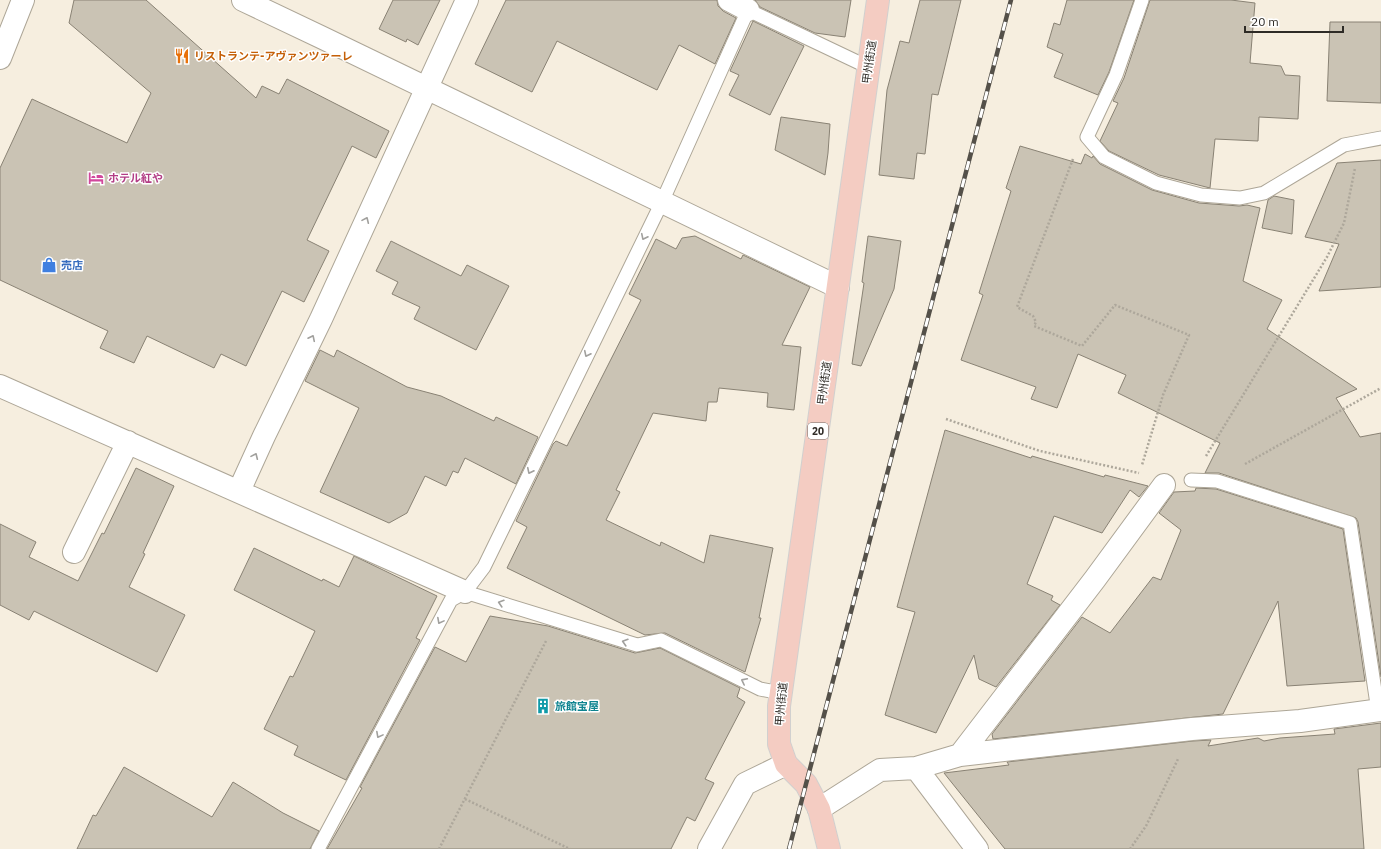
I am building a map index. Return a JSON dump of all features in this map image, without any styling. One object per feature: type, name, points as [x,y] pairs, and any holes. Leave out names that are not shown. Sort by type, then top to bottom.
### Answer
[{"type":"highway","name":"甲州街道","points":[[829,849],[820,809],[806,784],[786,764],[778,744],[781,694],[878,0]]},
{"type":"street","points":[[0,58],[23,0]]},
{"type":"street","points":[[243,0],[426,86],[838,287]]},
{"type":"street","points":[[240,491],[264,436],[321,319],[426,86],[467,0]]},
{"type":"street","points":[[729,0],[748,10]]},
{"type":"street","points":[[0,386],[240,491],[465,592]]},
{"type":"street","points":[[74,552],[128,442]]},
{"type":"street","points":[[960,755],[1095,579],[1164,485]]},
{"type":"street","points":[[820,809],[880,770],[916,768],[960,755],[1192,729],[1300,721],[1380,711]]},
{"type":"street","points":[[709,849],[745,784],[786,764]]},
{"type":"street","points":[[916,768],[977,849]]},
{"type":"lane","points":[[1142,0],[1116,75],[1087,137],[1104,157],[1156,183],[1201,195],[1240,198],[1264,193],[1344,145],[1381,138]]},
{"type":"lane","points":[[318,849],[451,600],[465,592],[484,567],[662,202],[748,10],[868,66]]},
{"type":"lane","points":[[1191,480],[1216,481],[1350,523],[1380,711]]},
{"type":"lane","points":[[465,592],[638,645],[661,640],[760,689],[781,694]]},
{"type":"path","points":[[1087,137],[1083,138],[1067,171],[1017,307],[1033,316],[1036,322],[1034,326],[1082,346],[1115,305],[1189,335],[1163,395],[1140,473]]},
{"type":"path","points":[[1191,480],[1327,257],[1344,223],[1360,142]]},
{"type":"path","points":[[1216,481],[1381,388]]},
{"type":"path","points":[[946,419],[1040,451],[1151,476],[1164,485]]},
{"type":"path","points":[[439,849],[556,621]]},
{"type":"path","points":[[1130,849],[1146,826],[1192,729]]},
{"type":"path","points":[[466,799],[570,849]]},
{"type":"building","name":"ホテル紅や","points":[[74,0],[146,0],[256,98],[262,86],[279,94],[287,79],[389,131],[376,158],[352,146],[307,240],[329,251],[304,302],[282,291],[246,366],[221,354],[214,368],[147,336],[134,363],[100,348],[108,331],[0,280],[0,168],[32,99],[127,143],[151,93],[69,23]]},
{"type":"building","points":[[393,0],[440,0],[418,45],[407,39],[406,42],[379,29]]},
{"type":"building","points":[[506,0],[717,0],[718,6],[723,11],[736,18],[715,64],[679,45],[657,90],[557,41],[532,92],[475,64]]},
{"type":"building","points":[[755,0],[851,0],[845,37],[815,33],[760,7]]},
{"type":"building","points":[[920,0],[961,0],[938,95],[932,94],[925,154],[917,153],[914,179],[879,175],[887,90],[900,41],[909,43]]},
{"type":"building","points":[[1067,0],[1134,0],[1109,72],[1098,95],[1054,77],[1063,54],[1047,47],[1054,23],[1060,25]]},
{"type":"building","points":[[1150,0],[1231,0],[1255,3],[1250,63],[1281,66],[1285,75],[1300,76],[1298,119],[1259,117],[1258,141],[1215,139],[1210,188],[1159,175],[1109,151],[1100,141],[1118,103],[1113,101],[1124,78]]},
{"type":"building","points":[[753,21],[804,46],[770,115],[729,95],[739,75],[730,71]]},
{"type":"building","points":[[1330,22],[1381,22],[1381,103],[1327,101]]},
{"type":"building","points":[[781,117],[830,124],[825,175],[775,150]]},
{"type":"building","points":[[1020,146],[1081,164],[1085,154],[1092,158],[1093,156],[1100,164],[1152,190],[1199,203],[1239,206],[1247,205],[1260,208],[1243,281],[1282,300],[1267,329],[1357,389],[1336,398],[1360,437],[1381,433],[1381,677],[1358,522],[1356,518],[1219,473],[1205,473],[1220,443],[1118,393],[1126,375],[1078,354],[1057,408],[1031,399],[1036,387],[961,360],[983,295],[979,293],[1011,191],[1006,188]]},
{"type":"building","points":[[1381,160],[1381,287],[1319,291],[1339,244],[1305,237],[1337,163]]},
{"type":"building","points":[[1274,196],[1294,200],[1292,234],[1262,228],[1268,200]]},
{"type":"building","points":[[695,236],[741,259],[743,255],[810,287],[782,345],[801,347],[794,410],[767,407],[768,393],[719,388],[717,402],[708,402],[706,421],[653,413],[616,490],[620,492],[606,520],[660,546],[661,542],[704,563],[710,535],[773,548],[759,618],[761,618],[745,672],[665,633],[645,635],[507,568],[527,527],[516,521],[553,444],[556,441],[567,446],[641,300],[629,294],[656,239],[676,249],[682,238]]},
{"type":"building","points":[[868,236],[901,241],[894,289],[861,366],[852,364],[864,283],[862,282]]},
{"type":"building","points":[[391,241],[461,276],[467,265],[509,286],[476,350],[414,319],[420,307],[392,294],[398,282],[376,271]]},
{"type":"building","points":[[320,350],[334,357],[337,350],[407,387],[441,396],[494,421],[496,417],[538,437],[516,484],[465,458],[458,473],[453,471],[446,486],[425,476],[407,513],[389,523],[320,492],[359,408],[305,381]]},
{"type":"building","points":[[945,430],[1031,458],[1032,456],[1104,477],[1105,475],[1148,486],[1139,497],[1130,490],[1102,533],[1054,516],[1027,584],[1053,596],[1051,600],[1060,605],[996,687],[979,679],[974,655],[936,733],[885,715],[915,612],[897,607]]},
{"type":"building","points":[[136,468],[174,486],[129,587],[185,615],[157,672],[34,611],[29,620],[0,605],[0,524],[36,542],[29,557],[78,581],[102,533],[104,534]]},
{"type":"building","points":[[1196,488],[1216,489],[1343,529],[1365,681],[1287,686],[1278,601],[1223,714],[993,739],[992,734],[1082,617],[1110,633],[1153,577],[1161,580],[1181,530],[1159,513],[1174,492],[1195,491]]},
{"type":"building","points":[[254,548],[322,581],[323,579],[339,587],[354,556],[437,596],[416,638],[420,640],[346,780],[294,755],[298,746],[264,729],[290,676],[293,677],[315,631],[234,590]]},
{"type":"building","points":[[490,616],[548,626],[635,653],[660,648],[740,688],[737,697],[745,702],[705,779],[714,783],[695,821],[687,817],[671,849],[327,849],[362,788],[360,787],[435,647],[466,662]]},
{"type":"building","points":[[1381,723],[1381,767],[1358,769],[1364,849],[1005,849],[944,773],[1009,765],[1007,762],[1193,741],[1211,740],[1208,746],[1258,738],[1264,741],[1280,738],[1335,734],[1334,729]]},
{"type":"building","points":[[124,767],[212,817],[233,782],[283,813],[319,831],[310,849],[77,849],[93,815],[96,816]]},
{"type":"railway","points":[[789,849],[1011,0]]},
{"type":"place","name":"リストランテ-アヴァンツァーレ","points":[[182,56]]},
{"type":"place","name":"ホテル紅や","points":[[96,178]]},
{"type":"place","name":"売店","points":[[49,265]]},
{"type":"place","name":"旅館宝屋","points":[[543,706]]}]
